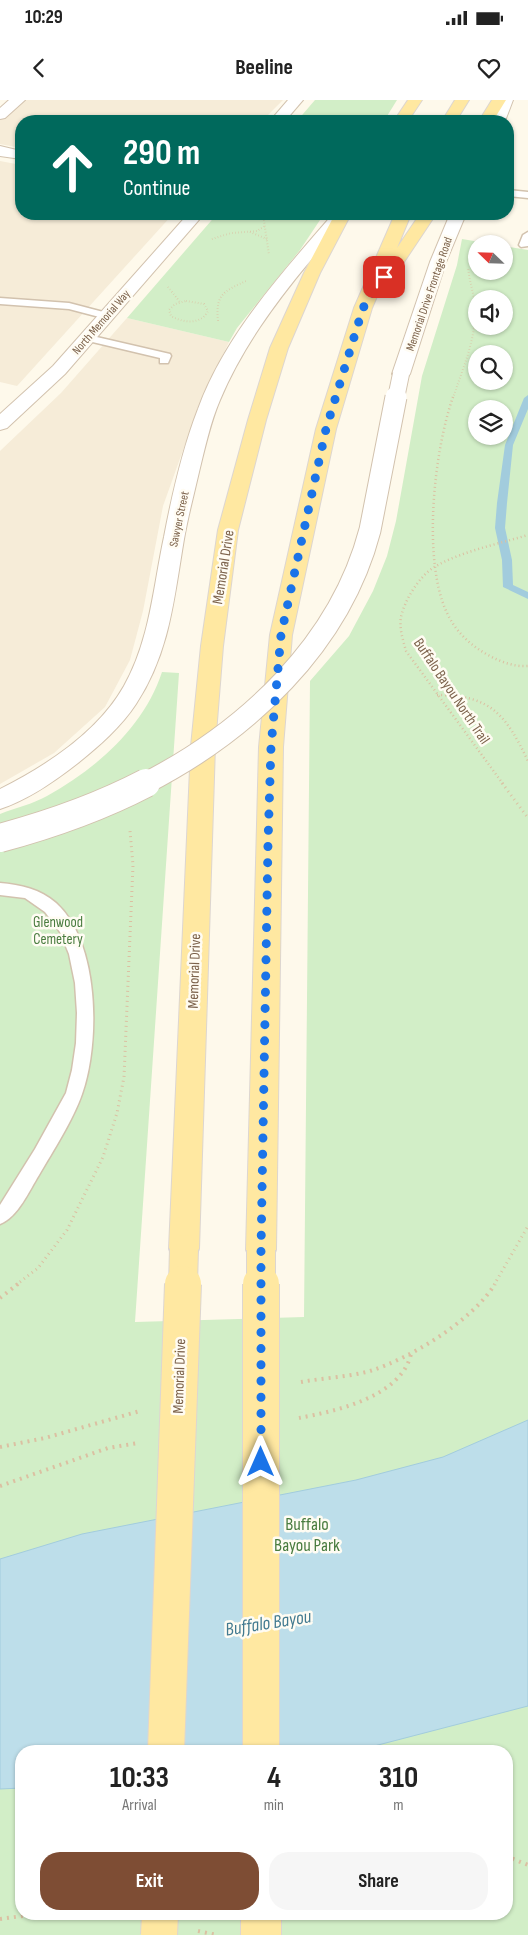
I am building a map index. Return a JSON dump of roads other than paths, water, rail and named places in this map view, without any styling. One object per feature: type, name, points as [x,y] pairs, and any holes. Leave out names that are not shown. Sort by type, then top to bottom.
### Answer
[{"type":"main road","points":[[405,115],[415,100]]},
{"type":"main road","points":[[453,115],[462,100]]},
{"type":"main road","points":[[490,115],[499,100]]},
{"type":"main road","name":"Memorial Drive","points":[[166,1745],[203,746],[212,646],[228,530],[257,420],[279,348],[312,273],[339,220]]},
{"type":"main road","points":[[261,1745],[261,1250],[271,747],[281,635],[326,429],[363,308],[400,220]]},
{"type":"main road","points":[[363,308],[424,220]]},
{"type":"main road","points":[[159,1935],[160,1920]]},
{"type":"main road","points":[[261,1920],[261,1935]]},
{"type":"street","points":[[0,115],[18,100]]},
{"type":"street","points":[[282,115],[296,100]]},
{"type":"street","points":[[500,115],[506,100]]},
{"type":"street","points":[[0,151],[15,154]]},
{"type":"street","name":"North Memorial Way","points":[[0,424],[59,370],[191,220]]},
{"type":"street","name":"Sawyer Street","points":[[0,800],[26,786],[80,748],[120,709],[132,692],[160,619],[174,536],[194,454],[210,400],[238,345],[269,299],[337,220]]},
{"type":"street","name":"Memorial Drive Frontage Road","points":[[0,838],[99,807],[184,763],[233,728],[278,688],[309,653],[330,622],[350,586],[364,552],[401,374],[438,262],[456,220]]},
{"type":"street","points":[[0,398],[22,404]]},
{"type":"lane","points":[[514,193],[528,195]]},
{"type":"lane","points":[[524,245],[528,235]]},
{"type":"lane","points":[[0,301],[69,306],[107,316]]},
{"type":"lane","points":[[88,338],[166,356],[164,361]]},
{"type":"lane","points":[[0,889],[30,894],[54,910],[74,943],[84,981],[84,1048],[74,1093],[50,1141],[6,1211],[0,1216]]},
{"type":"water","name":"Buffalo Bayou","points":[[528,1420],[528,1706],[378,1745],[15,1745],[15,1788],[0,1789],[0,1559],[82,1534],[356,1480],[443,1457]]},
{"type":"waterway","points":[[528,398],[509,445],[500,528],[507,560],[508,587],[528,596]]},
{"type":"park label","name":"Glenwood Cemetery","points":[[58,930]]},
{"type":"park label","name":"Buffalo Bayou Park","points":[[307,1534]]}]
